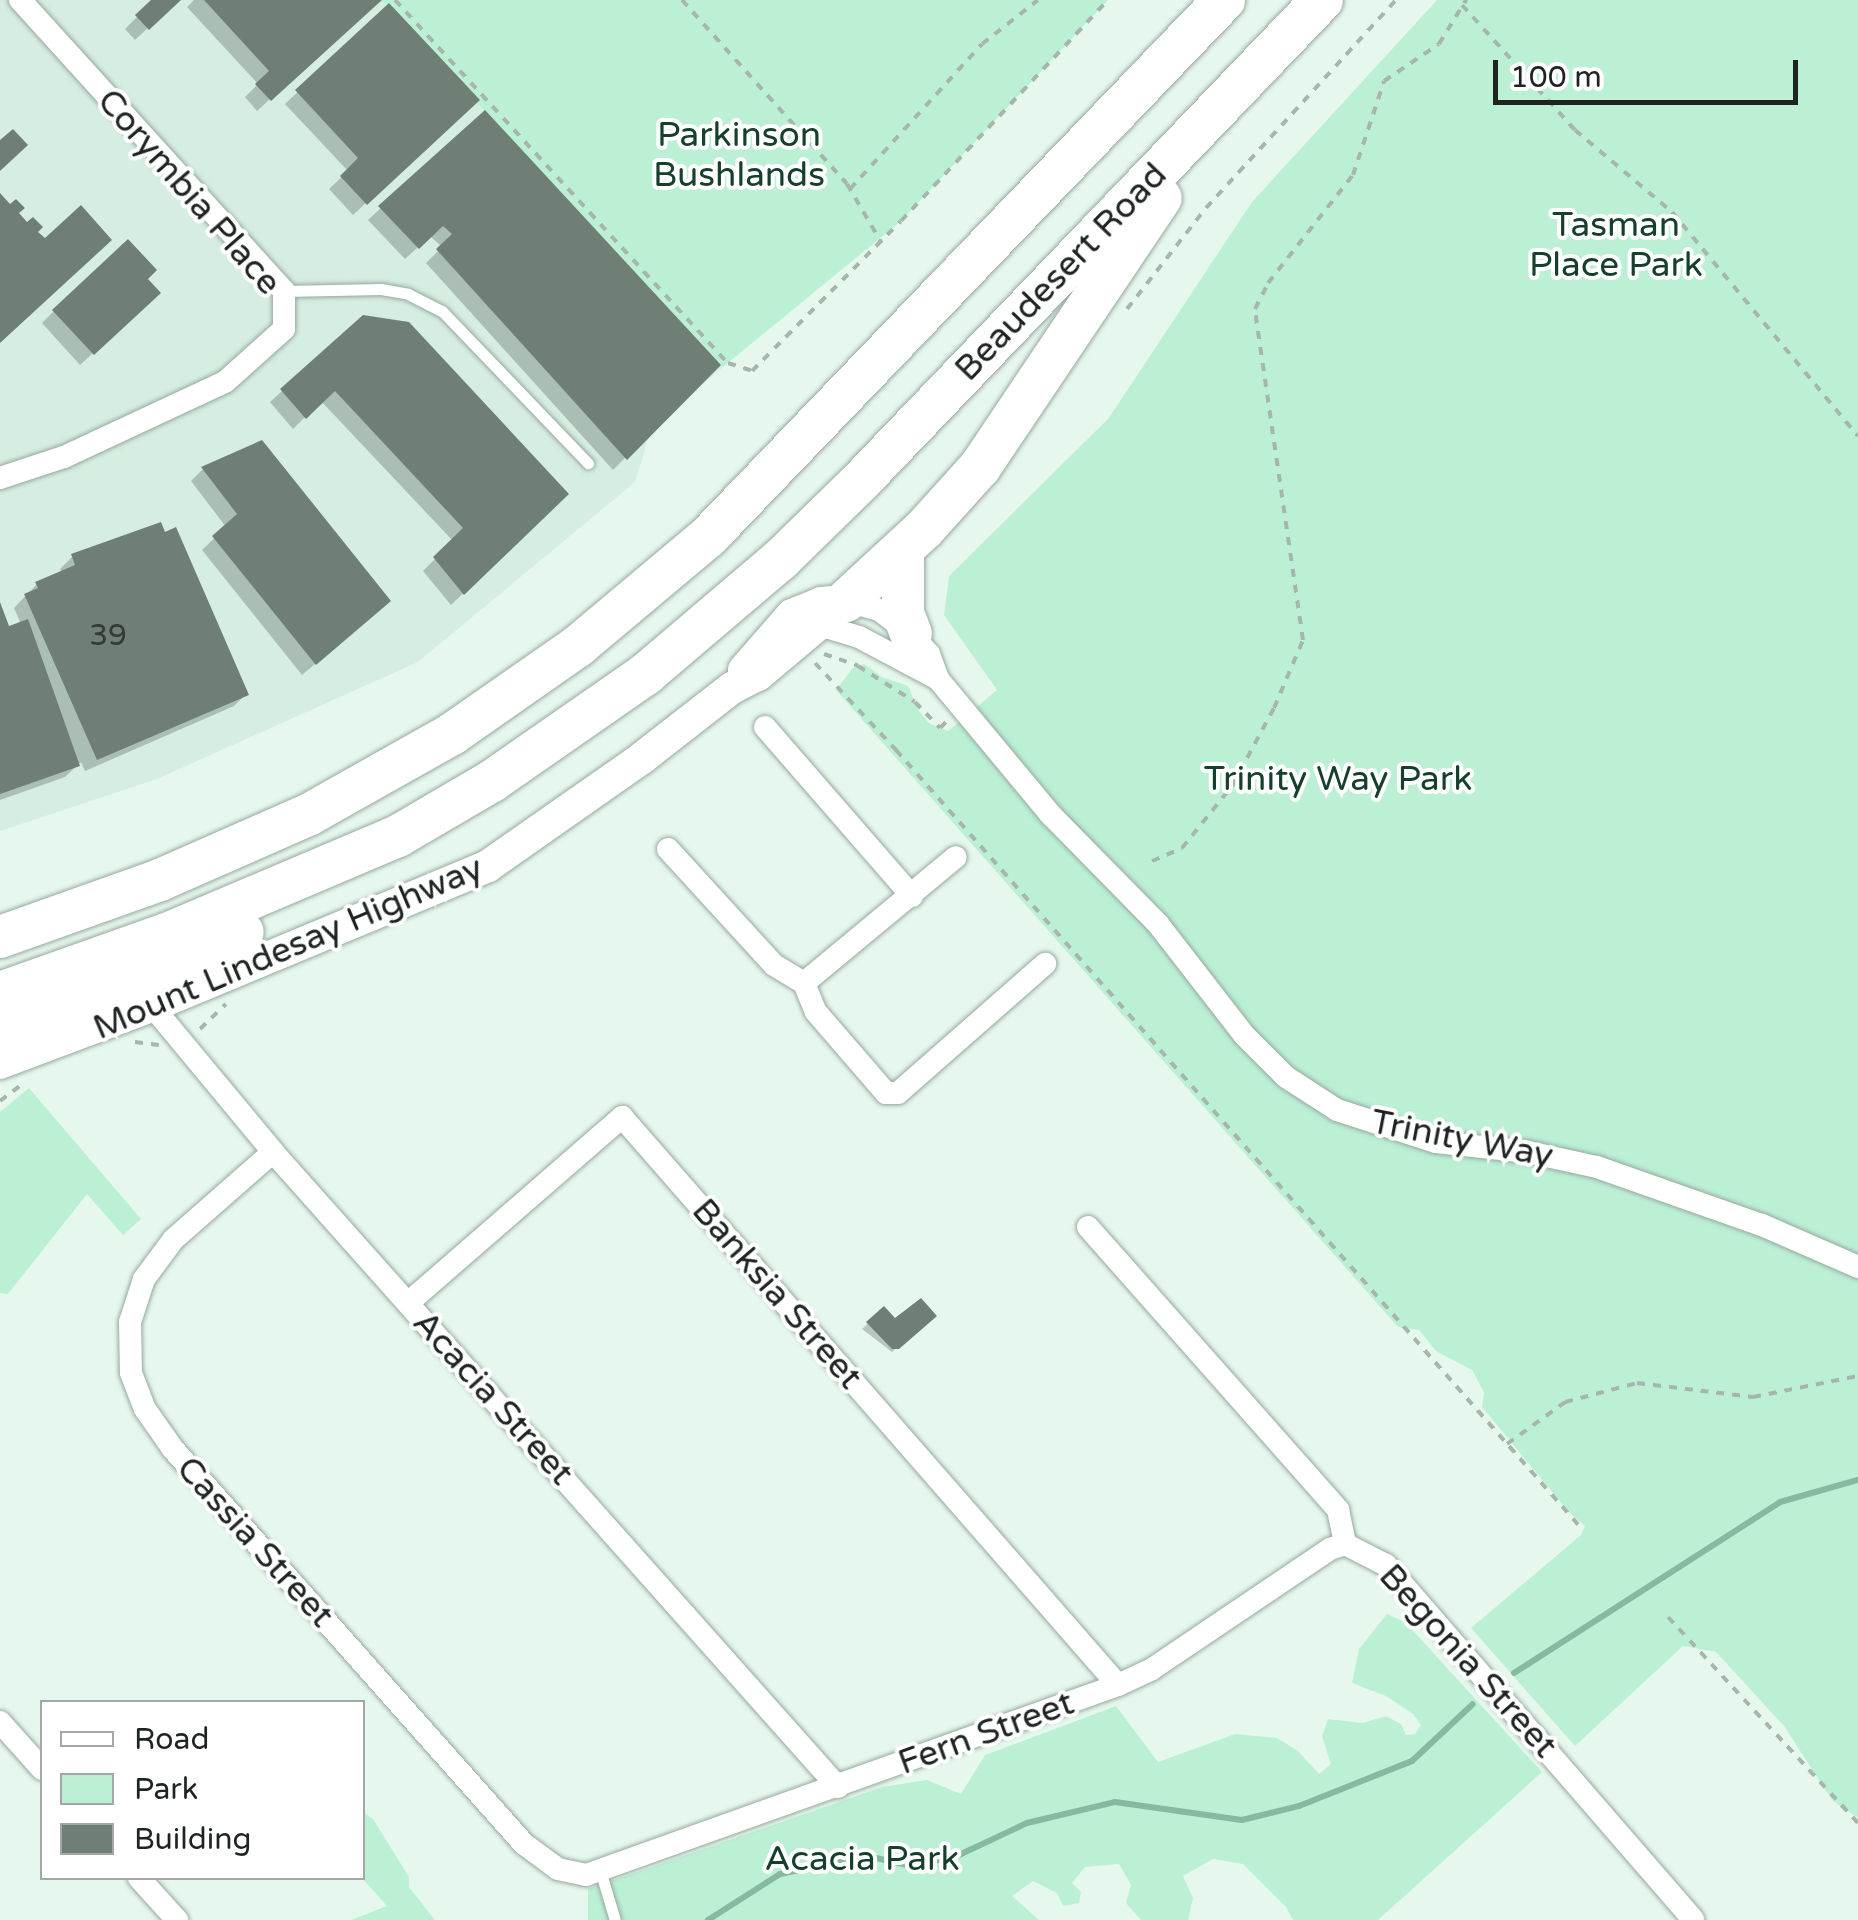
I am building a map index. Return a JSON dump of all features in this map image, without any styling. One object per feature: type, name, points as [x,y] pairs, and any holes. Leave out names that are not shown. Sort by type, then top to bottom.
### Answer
[{"type":"highway","name":"Beaudesert Road","points":[[750,494],[1224,0]]},
{"type":"highway","name":"Beaudesert Road","points":[[798,542],[1322,0]]},
{"type":"highway","points":[[832,613],[903,550],[997,444],[1102,282],[1159,205],[1178,150]]},
{"type":"highway","name":"Mount Lindesay Highway","points":[[0,993],[103,929],[160,880],[310,814],[452,734],[638,599],[750,494]]},
{"type":"highway","name":"Mount Lindesay Highway","points":[[0,936],[103,929],[242,905],[398,836],[586,718],[710,623],[798,542]]},
{"type":"highway","points":[[903,550],[902,612],[911,634]]},
{"type":"highway","points":[[10,1051],[277,916],[368,864],[398,836]]},
{"type":"highway","points":[[0,907],[102,875],[160,880]]},
{"type":"street","name":"Corymbia Place","points":[[0,478],[64,457],[225,382],[284,329],[284,292],[20,0]]},
{"type":"street","name":"Mount Lindesay Highway","points":[[0,1083],[10,1051],[152,1006],[488,866],[642,758],[732,688],[780,624],[806,607],[832,613]]},
{"type":"street","name":"Trinity Way","points":[[832,613],[879,610],[911,634],[929,654],[938,680]]},
{"type":"street","name":"Trinity Way","points":[[832,613],[860,638],[938,680],[1051,815],[1158,924],[1244,1035],[1286,1076],[1337,1110],[1436,1142],[1528,1152],[1597,1167],[1762,1225],[1858,1267]]},
{"type":"street","points":[[765,727],[912,896]]},
{"type":"street","points":[[668,849],[774,964],[804,983],[816,1012],[886,1093],[898,1093],[1045,964]]},
{"type":"street","points":[[804,983],[956,858]]},
{"type":"street","name":"Acacia Street","points":[[152,1006],[273,1152],[838,1787]]},
{"type":"street","name":"Banksia Street","points":[[408,1303],[622,1117],[1118,1685]]},
{"type":"street","name":"Cassia Street","points":[[273,1152],[173,1240],[144,1279],[130,1322],[132,1373],[145,1409],[172,1450],[524,1844],[558,1869],[586,1875],[600,1870]]},
{"type":"street","name":"Begonia Street","points":[[1088,1227],[1338,1510],[1345,1544],[1386,1565],[1652,1869],[1676,1915]]},
{"type":"street","name":"Fern Street","points":[[600,1870],[1118,1685],[1345,1544]]},
{"type":"street","points":[[0,1722],[40,1767]]},
{"type":"street","points":[[141,1880],[177,1920]]},
{"type":"lane","points":[[284,292],[382,289],[408,294],[442,312],[588,463]]},
{"type":"lane","points":[[600,1870],[614,1920]]},
{"type":"path","points":[[395,0],[728,363],[752,371],[880,242],[1108,0]]},
{"type":"path","points":[[682,0],[850,189],[880,242]]},
{"type":"path","points":[[850,189],[982,44],[1038,0]]},
{"type":"path","points":[[1118,320],[1206,208],[1396,0]]},
{"type":"path","points":[[1152,862],[1182,848],[1232,786],[1303,640],[1256,309],[1268,283],[1353,175],[1384,81],[1439,44],[1464,2],[1575,130],[1672,212],[1858,436]]},
{"type":"path","points":[[962,708],[940,728],[915,702],[858,666],[826,654],[808,656],[896,750],[1583,1530]]},
{"type":"path","points":[[1507,1444],[1565,1402],[1637,1383],[1753,1396],[1858,1376]]},
{"type":"path","points":[[1668,1618],[1858,1822]]},
{"type":"shaded area","points":[[0,0],[381,0],[723,367],[652,427],[635,482],[418,662],[157,779],[0,831]]},
{"type":"green space","name":"Parkinson Bushlands","points":[[381,0],[1108,0],[901,221],[723,367]]},
{"type":"green space","name":"Trinity Way Park","points":[[1437,0],[1858,0],[1858,1818],[1832,1800],[1784,1726],[1716,1652],[1683,1646],[1575,1746],[1471,1628],[1581,1535],[1585,1526],[1568,1511],[1482,1407],[1484,1392],[1472,1370],[1436,1351],[1419,1330],[1398,1327],[836,690],[853,668],[864,664],[882,677],[908,686],[919,711],[930,724],[948,731],[997,690],[944,615],[949,576],[1108,419],[1252,202]]},
{"type":"green space","points":[[29,1088],[141,1219],[123,1235],[87,1194],[8,1294],[0,1293],[0,1112]]},
{"type":"green space","name":"Acacia Park","points":[[1387,1614],[1406,1623],[1542,1772],[1378,1920],[1293,1920],[1286,1907],[1243,1864],[1213,1859],[1183,1876],[1193,1898],[1188,1920],[1141,1920],[1126,1903],[1131,1885],[1119,1864],[1085,1867],[1072,1883],[1081,1892],[1079,1903],[1063,1906],[1057,1893],[1033,1881],[1012,1896],[1039,1920],[588,1920],[588,1889],[882,1787],[927,1780],[961,1794],[985,1755],[1116,1706],[1158,1762],[1235,1734],[1277,1738],[1298,1751],[1319,1774],[1331,1764],[1322,1736],[1328,1719],[1363,1723],[1386,1716],[1401,1724],[1406,1735],[1415,1734],[1421,1725],[1413,1714],[1386,1696],[1352,1683],[1359,1649]]},
{"type":"green space","points":[[365,1813],[373,1819],[409,1877],[409,1887],[435,1920],[351,1920],[387,1906],[364,1880]]},
{"type":"building","points":[[151,0],[181,0],[149,30],[135,15]]},
{"type":"building","points":[[204,0],[382,0],[271,101],[255,84],[269,71]]},
{"type":"building","points":[[389,3],[480,100],[367,205],[340,176],[358,158],[295,90]]},
{"type":"building","points":[[485,110],[721,365],[627,460],[436,249],[452,234],[443,226],[419,249],[378,206]]},
{"type":"building","points":[[13,129],[28,145],[0,171],[0,140]]},
{"type":"building","points":[[0,193],[10,204],[16,199],[25,208],[19,213],[27,222],[33,217],[43,227],[38,232],[45,238],[81,205],[112,240],[0,343]]},
{"type":"building","points":[[128,239],[157,270],[148,279],[161,293],[94,355],[52,310]]},
{"type":"building","points":[[363,315],[409,322],[569,494],[464,595],[433,557],[463,528],[335,391],[306,419],[280,389]]},
{"type":"building","points":[[262,440],[391,601],[316,665],[212,536],[237,514],[201,467]]},
{"type":"building","points":[[161,522],[165,532],[176,527],[249,695],[97,760],[24,594],[38,588],[35,582],[75,565],[71,554]]},
{"type":"building","points":[[0,602],[9,626],[28,619],[80,766],[0,794]]},
{"type":"building","points":[[921,1298],[937,1316],[899,1349],[892,1349],[866,1322],[884,1306],[895,1318]]},
{"type":"waterway","points":[[1514,1673],[1780,1502],[1858,1480]]},
{"type":"waterway","points":[[708,1920],[780,1874],[867,1856],[912,1866],[959,1855],[1027,1823],[1115,1802],[1242,1820],[1299,1806],[1412,1761],[1473,1704]]},
{"type":"park label","name":"Tasman Place Park","points":[[1616,245]]}]
